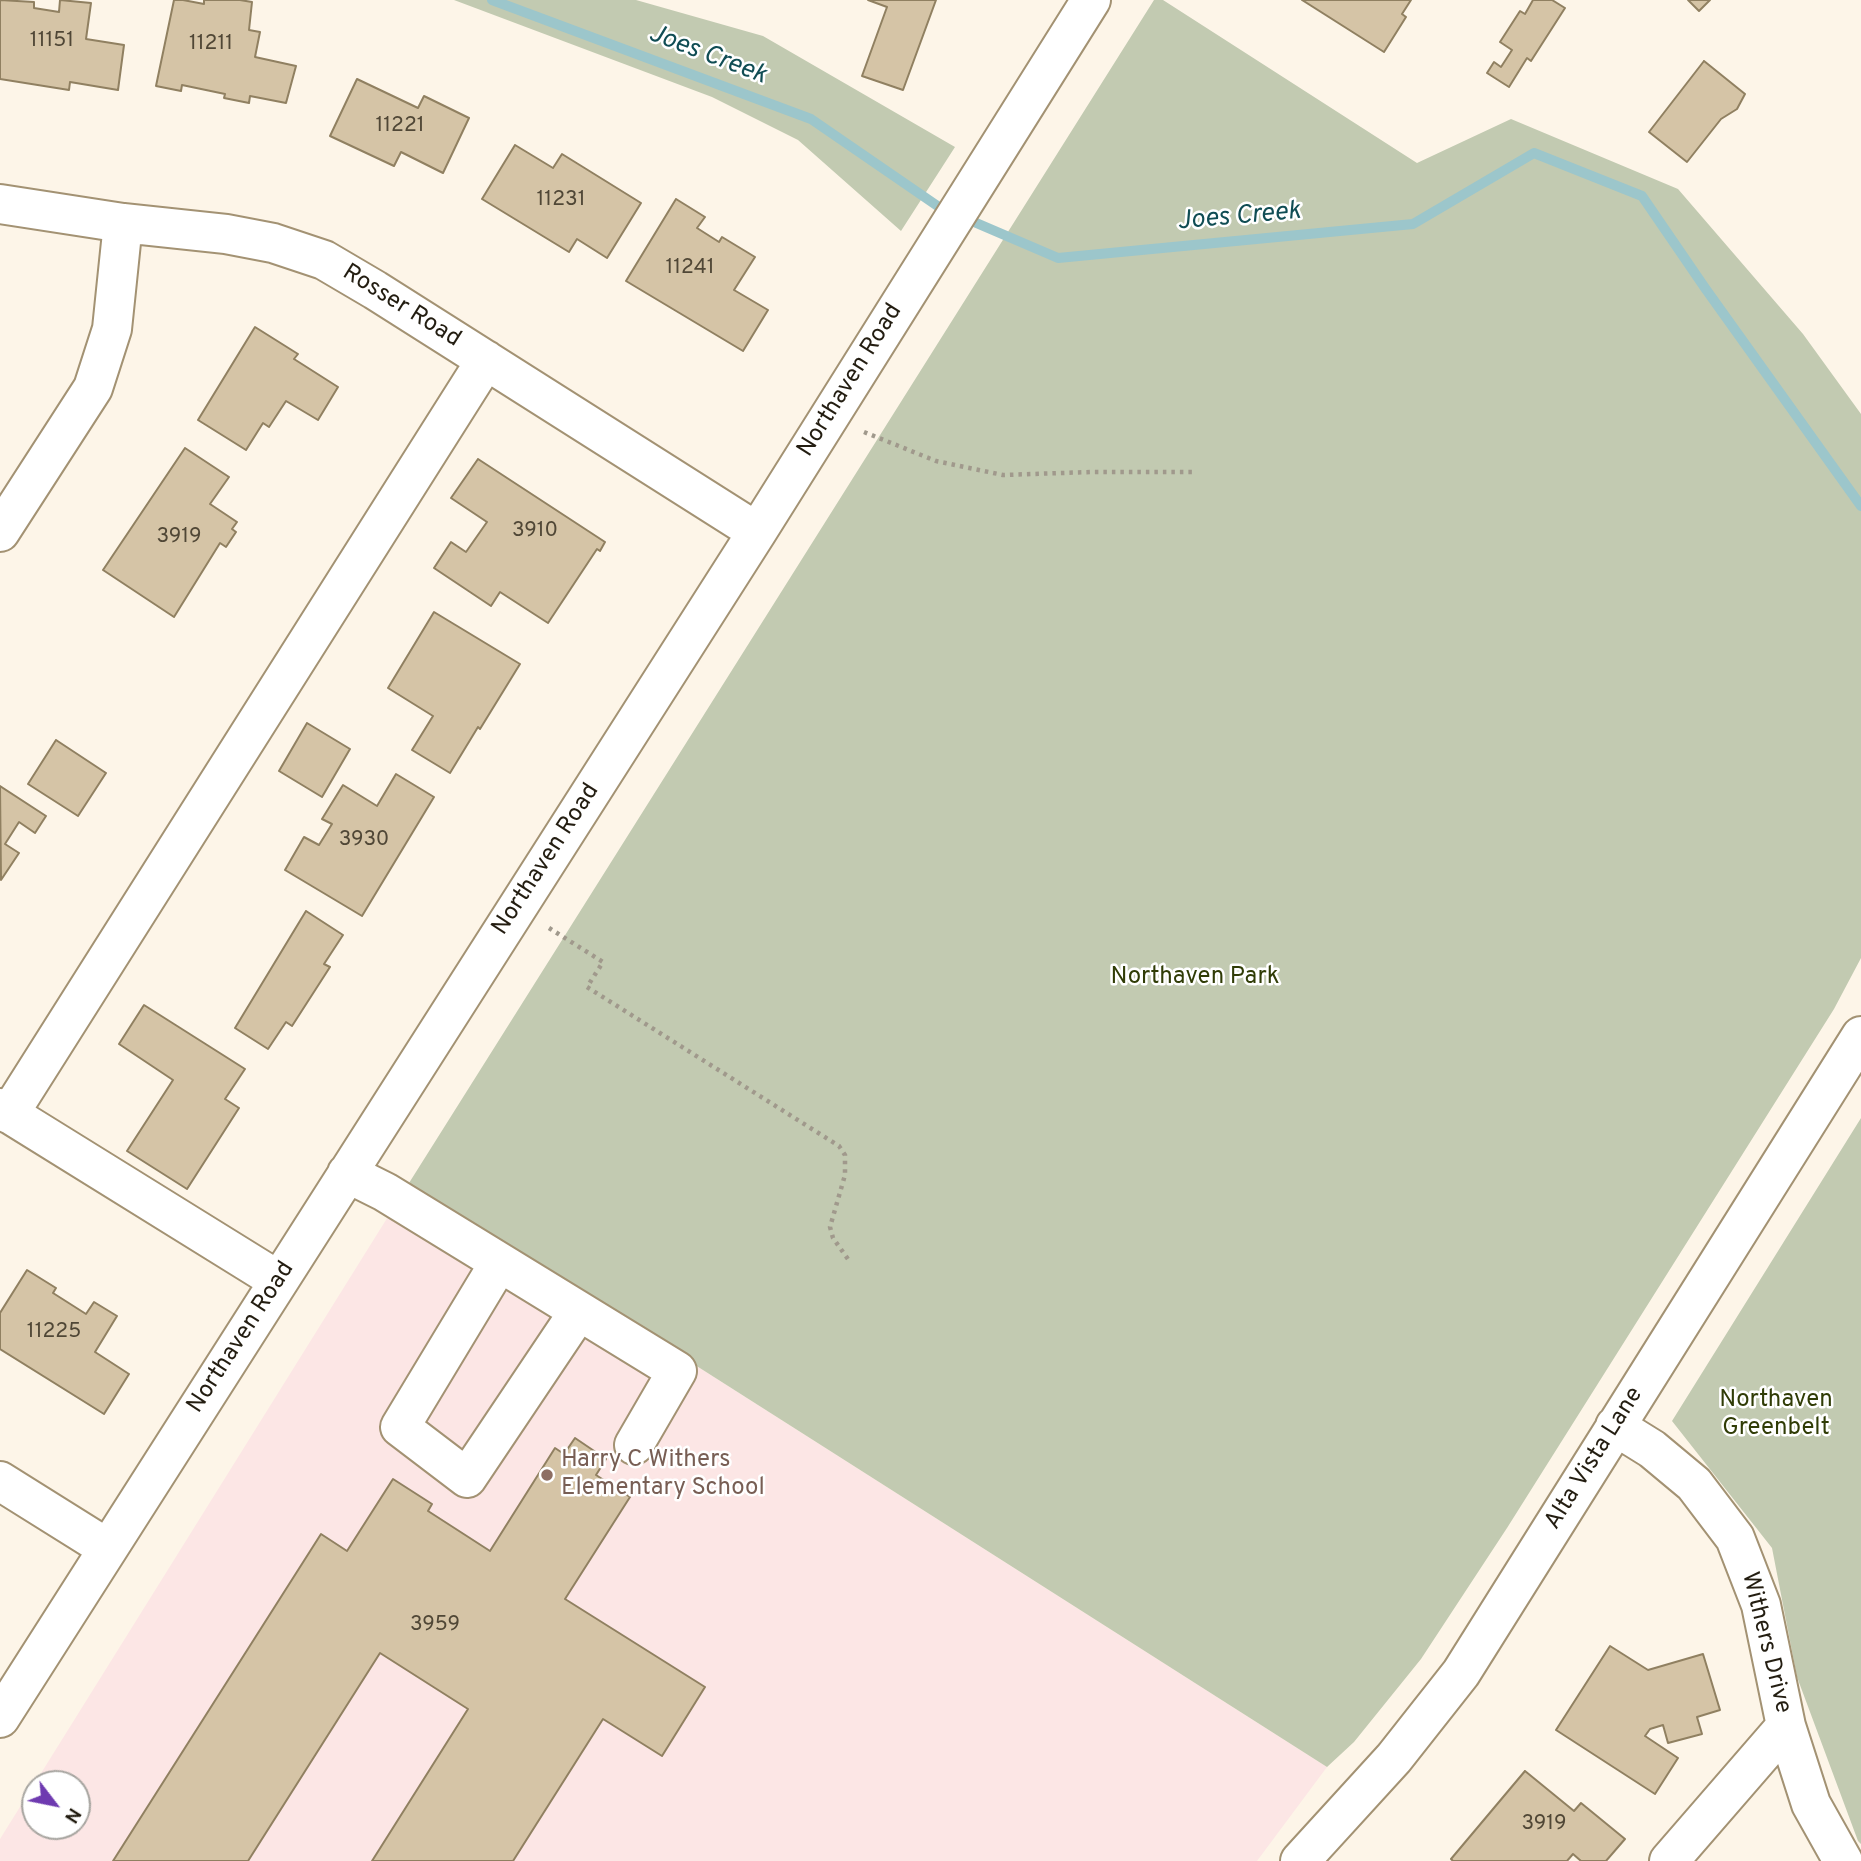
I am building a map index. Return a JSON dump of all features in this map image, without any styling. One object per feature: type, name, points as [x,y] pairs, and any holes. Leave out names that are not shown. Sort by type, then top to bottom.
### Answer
[{"type":"street","name":"Northaven Road","points":[[0,1718],[757,531],[1091,0]]},
{"type":"street","name":"Rosser Road","points":[[0,204],[122,223],[226,234],[273,243],[324,260],[757,531]]},
{"type":"street","points":[[0,532],[93,388],[112,329],[122,223]]},
{"type":"street","points":[[279,1280],[4,1111],[486,360]]},
{"type":"street","name":"Alta Vista Lane","points":[[1300,1861],[1394,1758],[1461,1673],[1861,1036]]},
{"type":"street","points":[[347,1173],[385,1192],[677,1371],[634,1445]]},
{"type":"street","points":[[499,1262],[400,1427],[467,1478],[579,1311]]},
{"type":"street","name":"Withers Drive","points":[[1615,1426],[1651,1449],[1694,1484],[1735,1538],[1761,1605],[1786,1726],[1811,1804],[1843,1861]]},
{"type":"street","points":[[0,1481],[107,1548]]},
{"type":"street","points":[[1669,1861],[1786,1726]]},
{"type":"path","points":[[863,432],[936,461],[1003,475],[1196,472]]},
{"type":"path","points":[[549,928],[603,962],[587,986],[839,1146],[845,1155],[845,1175],[830,1227],[833,1238],[850,1262]]},
{"type":"shaded area","name":"Harry C Withers Elementary School","points":[[409,1183],[1327,1767],[1257,1861],[0,1861],[0,1839],[21,1805],[21,1840],[91,1840],[91,1770],[43,1770]]},
{"type":"green space","points":[[454,0],[636,0],[763,36],[955,147],[901,231],[798,140],[712,97]]},
{"type":"green space","name":"Northaven Park","points":[[1154,0],[1163,0],[1417,163],[1511,119],[1678,189],[1803,334],[1861,414],[1861,958],[1834,1009],[1507,1528],[1421,1659],[1354,1742],[1327,1767],[409,1183]]},
{"type":"green space","name":"Northaven Greenbelt","points":[[1861,1118],[1861,1844],[1797,1677],[1772,1548],[1672,1421]]},
{"type":"building","points":[[0,0],[34,2],[34,8],[59,12],[60,0],[91,3],[86,39],[124,45],[118,90],[70,82],[69,90],[0,79]]},
{"type":"building","points":[[174,0],[204,4],[204,0],[252,2],[249,30],[260,32],[255,57],[296,66],[286,103],[250,96],[249,103],[224,98],[225,94],[182,85],[181,91],[156,86]]},
{"type":"building","points":[[868,0],[936,0],[903,90],[862,76],[887,7]]},
{"type":"building","points":[[1302,0],[1411,0],[1402,14],[1406,17],[1384,52]]},
{"type":"building","points":[[1533,0],[1552,0],[1565,8],[1531,61],[1527,58],[1509,87],[1487,73],[1494,62],[1501,67],[1512,50],[1500,42],[1520,11],[1525,14]]},
{"type":"building","points":[[1688,0],[1710,0],[1699,11]]},
{"type":"building","points":[[1704,61],[1745,94],[1737,109],[1721,119],[1687,162],[1649,132]]},
{"type":"building","points":[[357,79],[418,108],[424,96],[469,118],[443,173],[401,152],[394,166],[330,136]]},
{"type":"building","points":[[515,145],[553,168],[562,154],[641,203],[607,258],[577,239],[569,252],[482,199]]},
{"type":"building","points":[[676,199],[705,217],[697,228],[719,242],[722,237],[755,257],[734,290],[768,310],[743,351],[626,281]]},
{"type":"building","points":[[255,327],[298,354],[294,359],[338,387],[318,420],[286,401],[269,427],[263,423],[246,450],[198,420]]},
{"type":"building","points":[[185,448],[229,477],[210,504],[237,522],[232,529],[236,532],[226,547],[220,543],[174,617],[103,570]]},
{"type":"building","points":[[478,459],[605,542],[600,551],[597,549],[548,623],[500,592],[491,606],[434,568],[451,542],[466,552],[487,522],[451,498]]},
{"type":"building","points":[[434,612],[520,664],[450,773],[412,750],[433,716],[388,688]]},
{"type":"building","points":[[307,723],[350,749],[322,797],[279,771]]},
{"type":"building","points":[[56,740],[106,773],[78,816],[28,784]]},
{"type":"building","points":[[396,774],[434,797],[362,916],[285,870],[304,837],[319,845],[332,824],[322,819],[343,785],[377,806]]},
{"type":"building","points":[[0,786],[46,816],[35,833],[19,822],[5,844],[19,853],[1,880]]},
{"type":"building","points":[[306,911],[343,935],[324,964],[330,967],[292,1026],[286,1022],[268,1049],[235,1028]]},
{"type":"building","points":[[144,1005],[245,1069],[225,1099],[239,1108],[187,1189],[127,1151],[173,1080],[119,1044]]},
{"type":"building","points":[[27,1270],[56,1288],[53,1293],[86,1314],[94,1302],[117,1316],[95,1352],[129,1374],[104,1414],[0,1349],[0,1313]]},
{"type":"building","points":[[575,1438],[606,1459],[596,1475],[630,1497],[565,1599],[705,1687],[662,1756],[603,1719],[513,1861],[372,1861],[468,1709],[380,1653],[248,1861],[113,1861],[321,1534],[347,1551],[393,1479],[432,1504],[428,1511],[490,1551],[555,1448],[564,1454]]},
{"type":"building","points":[[1610,1646],[1648,1670],[1703,1654],[1720,1710],[1697,1717],[1702,1734],[1668,1743],[1663,1725],[1650,1729],[1645,1736],[1678,1758],[1655,1794],[1556,1730]]},
{"type":"building","points":[[1525,1771],[1574,1811],[1581,1803],[1625,1839],[1606,1861],[1581,1861],[1573,1854],[1567,1861],[1451,1859]]},
{"type":"waterway","name":"Joes Creek","points":[[492,0],[811,119],[939,207],[1058,258],[1413,224],[1534,153],[1642,196],[1861,506]]},
{"type":"place","name":"Harry C Withers Elementary School","points":[[547,1475]]}]
